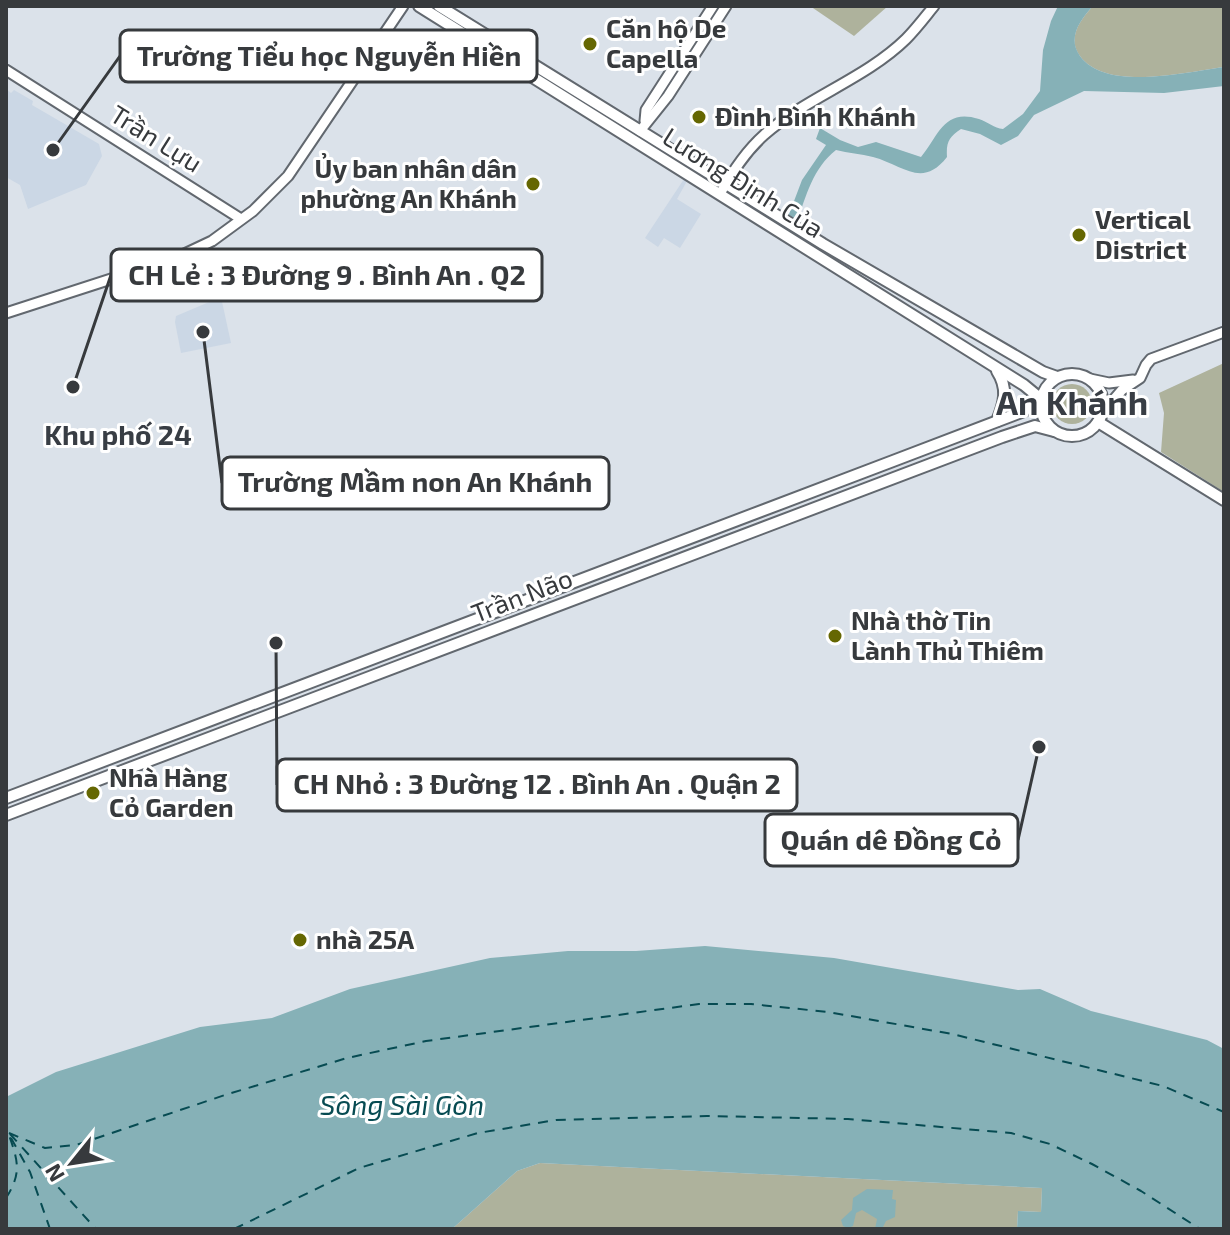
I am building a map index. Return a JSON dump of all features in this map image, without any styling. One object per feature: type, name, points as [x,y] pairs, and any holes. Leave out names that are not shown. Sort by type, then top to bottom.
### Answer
[{"type":"main road","name":"Lương Định Của","points":[[419,6],[997,371],[1024,385],[1041,399]]},
{"type":"main road","name":"Lương Định Của","points":[[439,6],[642,126],[726,183],[932,308],[1057,377]]},
{"type":"main road","points":[[928,326],[932,308]]},
{"type":"main road","points":[[997,371],[1005,392],[997,421]]},
{"type":"main road","points":[[1074,373],[1090,379],[1100,391],[1100,417],[1090,431],[1079,436],[1054,431],[1044,419],[1041,399],[1045,388],[1057,377],[1074,373]]},
{"type":"main road","name":"Trần Não","points":[[6,798],[997,421],[1029,408],[1041,399]]},
{"type":"main road","points":[[1100,417],[1224,500]]},
{"type":"main road","name":"Trần Não","points":[[6,815],[1029,427],[1041,426],[1054,431]]},
{"type":"main road","points":[[608,570],[614,585]]},
{"type":"main road","points":[[422,640],[427,655]]},
{"type":"main road","points":[[225,715],[231,729]]},
{"type":"street","points":[[6,313],[176,258],[212,241],[241,219],[270,196],[288,176],[403,6]]},
{"type":"street","points":[[642,126],[646,110],[713,6]]},
{"type":"street","points":[[642,126],[668,96],[726,6]]},
{"type":"street","points":[[720,194],[734,167],[764,135],[853,79],[906,39],[934,6]]},
{"type":"street","name":"Trần Lựu","points":[[6,70],[241,219]]},
{"type":"street","points":[[1100,417],[1115,397],[1140,378],[1151,359],[1224,332]]},
{"type":"street","points":[[1090,379],[1109,383],[1140,378]]},
{"type":"shaded area","points":[[6,89],[33,101],[32,105],[99,144],[102,156],[86,185],[28,209],[20,185],[6,177]]},
{"type":"shaded area","points":[[684,179],[687,181],[677,199],[701,214],[680,248],[664,238],[658,247],[645,238]]},
{"type":"shaded area","points":[[221,297],[231,343],[181,353],[176,316]]},
{"type":"green space","points":[[810,6],[888,6],[854,36]]},
{"type":"green space","points":[[1093,6],[1224,6],[1224,67],[1127,77],[1092,67],[1076,49],[1075,36],[1080,23]]},
{"type":"green space","points":[[1224,363],[1224,492],[1161,452],[1164,413],[1159,393]]},
{"type":"green space","points":[[1072,384],[1086,390],[1092,404],[1086,418],[1072,424],[1058,418],[1052,404],[1058,390]]},
{"type":"green space","points":[[540,1163],[1042,1188],[1041,1212],[1018,1211],[1017,1229],[452,1229],[517,1171]]},
{"type":"water","points":[[1058,6],[1093,6],[1080,23],[1075,36],[1076,49],[1092,67],[1108,74],[1148,77],[1224,67],[1224,86],[1164,93],[1084,91],[1034,115],[1018,136],[1001,145],[980,134],[961,129],[949,140],[947,157],[929,172],[912,172],[873,157],[836,150],[816,174],[797,222],[788,217],[802,180],[826,145],[816,139],[820,128],[858,147],[876,142],[921,157],[950,120],[958,117],[979,119],[1003,129],[1023,114],[1040,91],[1043,50]]},
{"type":"water","name":"Sông Sài Gòn","points":[[705,946],[834,958],[1018,990],[1040,989],[1091,1011],[1207,1040],[1224,1049],[1224,1229],[1017,1229],[1018,1211],[1041,1212],[1042,1188],[540,1163],[517,1171],[452,1229],[6,1229],[6,1097],[56,1072],[200,1027],[272,1018],[350,989],[490,958],[568,951],[636,951]]},
{"type":"water","points":[[867,1189],[893,1190],[895,1217],[886,1221],[882,1229],[875,1229],[877,1219],[862,1210],[856,1213],[853,1226],[843,1226],[841,1220],[852,1210],[853,1198]]},
{"type":"ferry route","points":[[9,1133],[45,1148],[76,1145],[347,1058],[426,1041],[699,1004],[751,1004],[828,1012],[952,1034],[1163,1086],[1224,1112]]},
{"type":"ferry route","points":[[234,1229],[359,1168],[478,1133],[556,1120],[707,1116],[848,1119],[1011,1133],[1050,1144],[1092,1164],[1200,1229]]},
{"type":"ferry route","points":[[10,1134],[96,1229]]},
{"type":"ferry route","points":[[6,1198],[17,1167],[9,1135]]},
{"type":"ferry route","points":[[11,1138],[30,1172],[50,1229]]},
{"type":"place","name":"Căn hộ De Capella","points":[[590,44]]},
{"type":"place","name":"Đình Bình Khánh","points":[[699,117]]},
{"type":"place","name":"Trường Tiểu học Nguyễn Hiền","points":[[53,150]]},
{"type":"place","name":"Ủy ban nhân dân phường An Khánh","points":[[533,184]]},
{"type":"place","name":"Vertical District","points":[[1079,235]]},
{"type":"place","name":"Trường Mầm non An Khánh","points":[[203,332]]},
{"type":"place","name":"CH Lẻ : 3 Đường 9 . Bình An . Q2","points":[[73,387]]},
{"type":"place","name":"Nhà thờ Tin Lành Thủ Thiêm","points":[[835,636]]},
{"type":"place","name":"CH Nhỏ : 3 Đường 12 . Bình An . Quận 2","points":[[276,643]]},
{"type":"place","name":"Quán dê Đồng Cỏ","points":[[1039,747]]},
{"type":"place","name":"Nhà Hàng Cỏ Garden","points":[[93,793]]},
{"type":"place","name":"nhà 25A","points":[[300,940]]},
{"type":"district","name":"An Khánh","points":[[1072,403]]},
{"type":"district","name":"Khu phố 24","points":[[118,435]]}]
